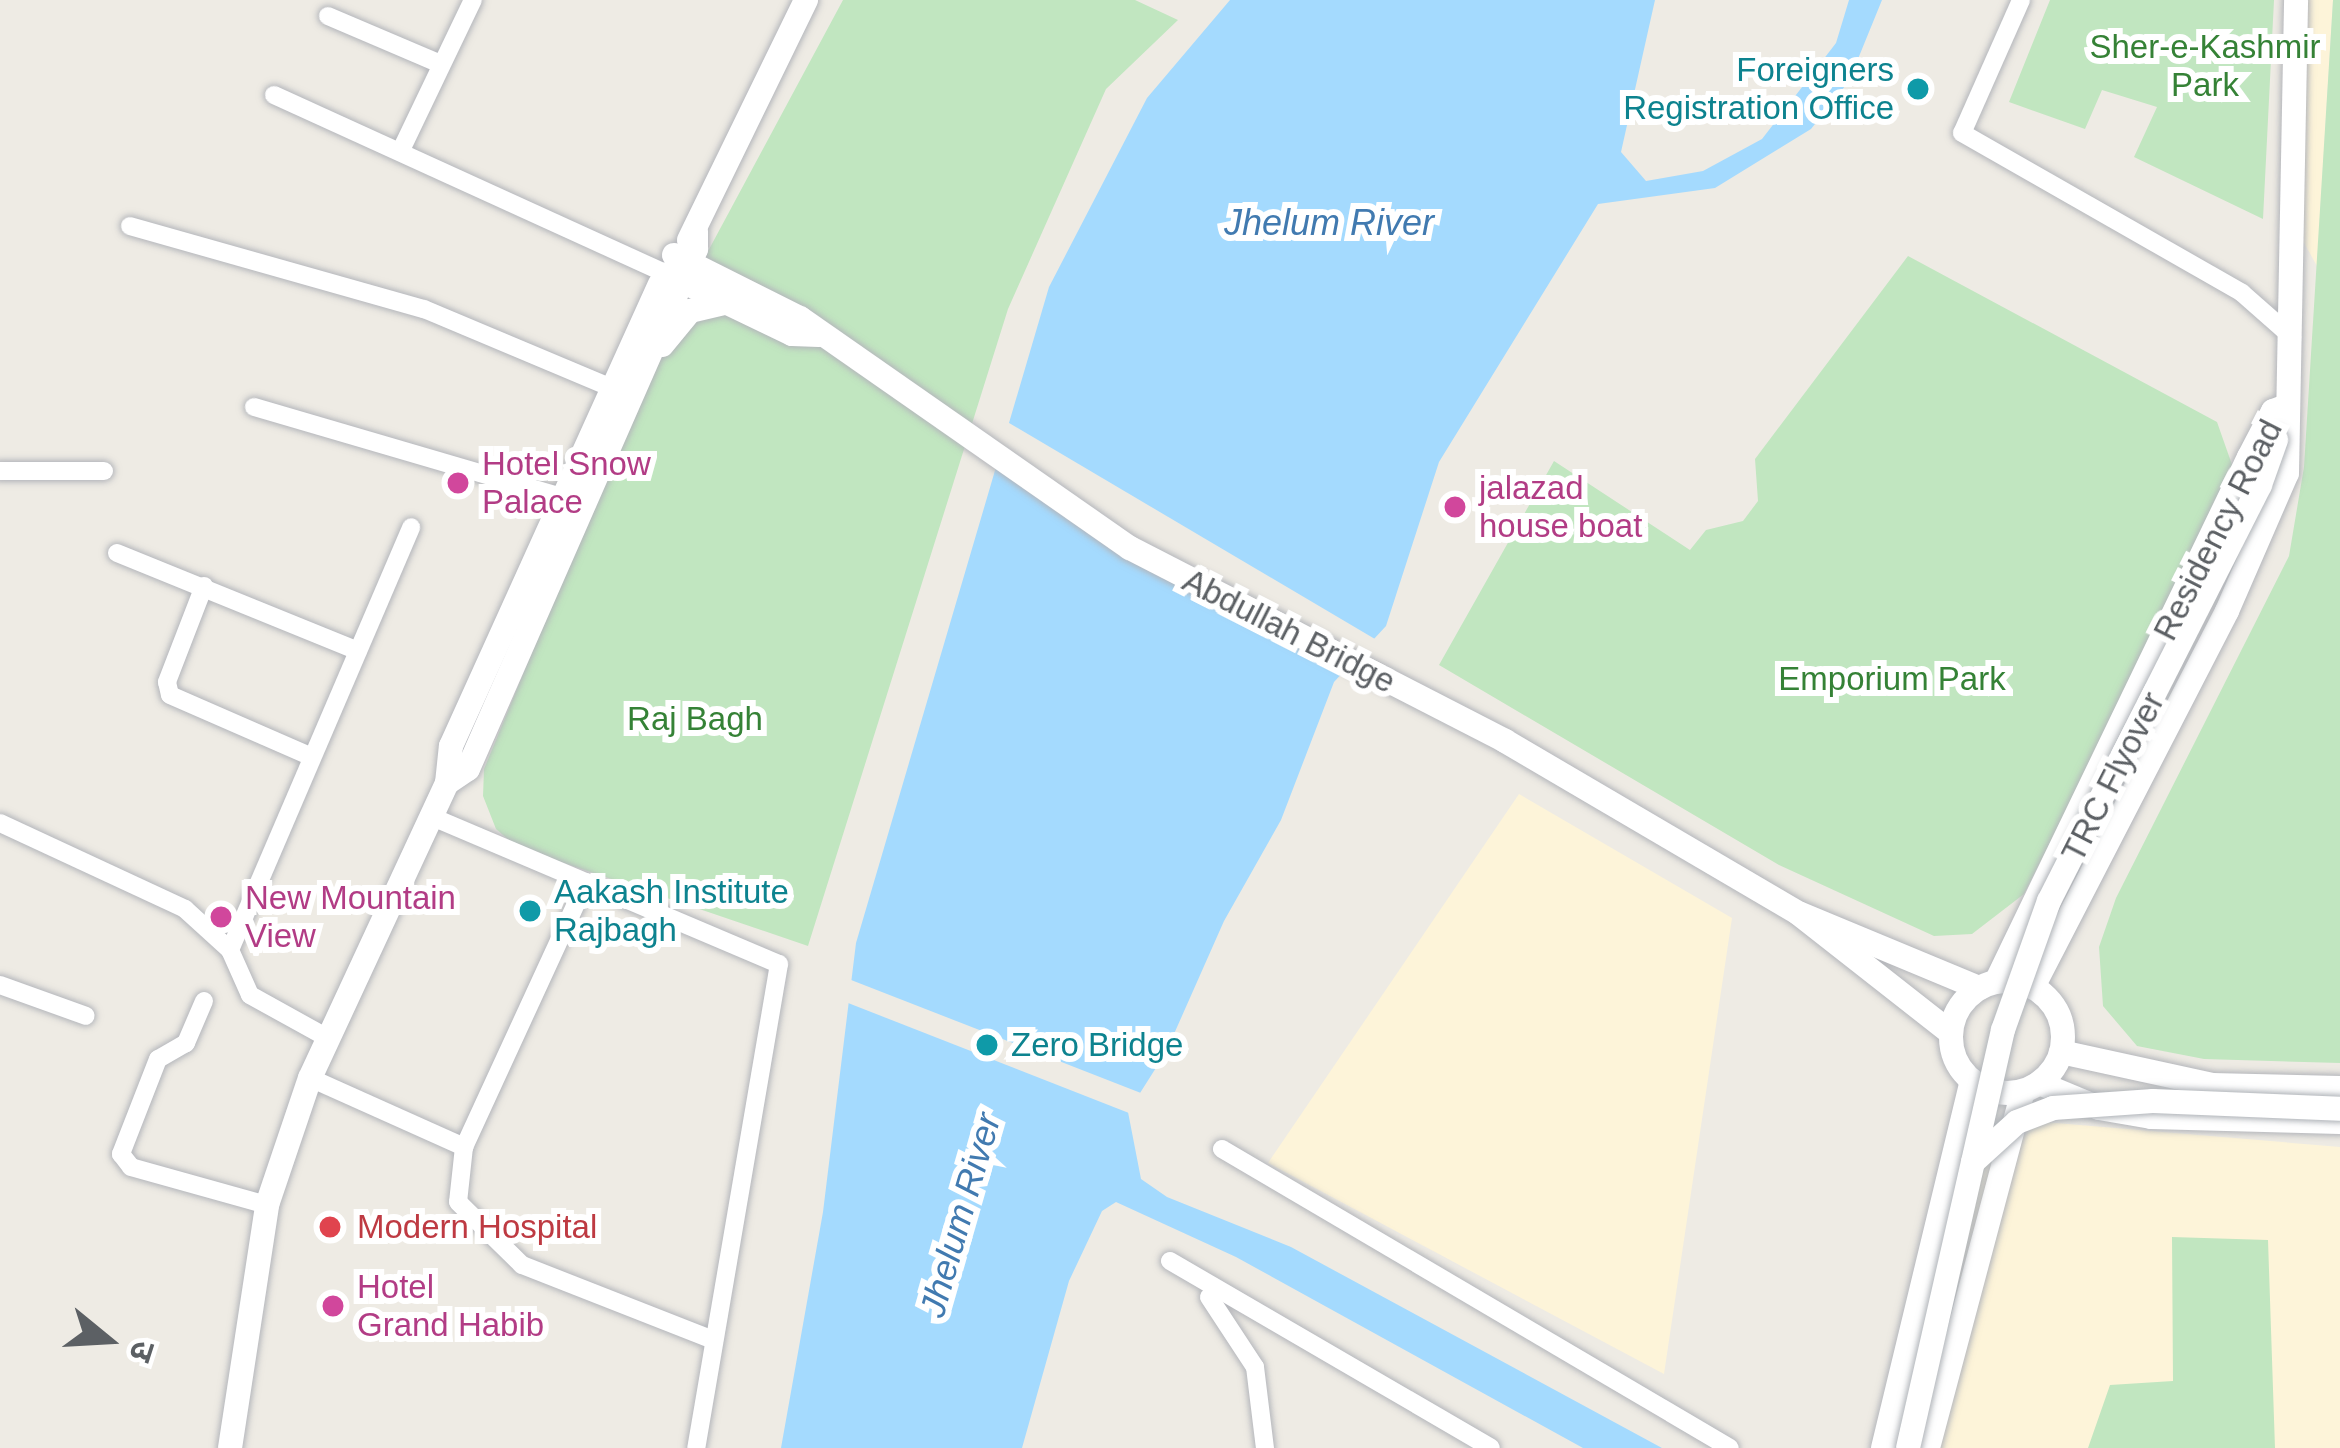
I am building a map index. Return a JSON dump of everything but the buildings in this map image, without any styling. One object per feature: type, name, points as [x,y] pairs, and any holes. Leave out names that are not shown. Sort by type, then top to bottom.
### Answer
[{"type":"main road","name":"Residency Road","points":[[2033,987],[2273,512],[2294,428],[2288,406],[2296,0]]},
{"type":"main road","points":[[230,1448],[267,1205],[310,1078],[447,783],[446,759],[610,387],[696,231],[802,1]]},
{"type":"main road","points":[[677,268],[726,303],[792,334],[828,340]]},
{"type":"main road","points":[[677,268],[828,340]]},
{"type":"main road","points":[[447,783],[469,769],[607,446],[677,268]]},
{"type":"main road","points":[[607,446],[670,331],[691,311],[726,303]]},
{"type":"main road","name":"Abdullah Bridge","points":[[828,340],[1130,548],[1505,741],[1798,913]]},
{"type":"main road","name":"Residency Road","points":[[1987,985],[2249,457],[2273,412],[2288,406]]},
{"type":"main road","name":"TRC Flyover","points":[[1908,1448],[2003,1030],[2049,902],[2260,485],[2288,406]]},
{"type":"main road","points":[[1798,913],[1820,915],[1936,976],[2033,987],[2059,1015],[2060,1052],[2031,1087],[1928,1448]]},
{"type":"main road","points":[[1798,913],[1951,1033]]},
{"type":"main road","points":[[1883,1448],[1972,1081],[1952,1051],[1951,1033],[1987,985]]},
{"type":"main road","points":[[2060,1052],[2212,1085],[2340,1088]]},
{"type":"main road","points":[[1972,1081],[2031,1087],[2099,1108],[2150,1117],[2340,1122]]},
{"type":"main road","points":[[1973,1162],[2017,1122],[2053,1108],[2152,1101],[2340,1109]]},
{"type":"street","points":[[402,148],[438,63],[473,0]]},
{"type":"street","points":[[2021,0],[1962,133],[2242,293],[2292,337]]},
{"type":"street","points":[[328,16],[438,63]]},
{"type":"street","points":[[274,95],[677,268]]},
{"type":"street","points":[[130,226],[424,309],[610,387]]},
{"type":"street","points":[[254,407],[561,497]]},
{"type":"street","points":[[0,471],[104,471]]},
{"type":"street","points":[[230,950],[411,527]]},
{"type":"street","points":[[117,553],[358,651]]},
{"type":"street","points":[[204,586],[170,694],[312,757]]},
{"type":"street","points":[[430,816],[778,964],[696,1448]]},
{"type":"street","points":[[0,823],[185,909],[230,950],[250,995],[328,1038]]},
{"type":"street","points":[[586,882],[464,1148],[458,1202],[498,1250],[545,1276],[713,1340]]},
{"type":"street","points":[[0,986],[86,1016]]},
{"type":"street","points":[[204,1000],[186,1043],[158,1059],[121,1154],[131,1166],[267,1205]]},
{"type":"street","points":[[310,1078],[464,1148]]},
{"type":"street","points":[[1222,1149],[1730,1448]]},
{"type":"street","points":[[1170,1261],[1491,1448]]},
{"type":"street","points":[[1209,1297],[1255,1367],[1265,1448]]},
{"type":"shaded area","points":[[2305,0],[2333,0],[2317,266],[2299,234]]},
{"type":"shaded area","points":[[1519,794],[1732,918],[1664,1374],[1268,1163]]},
{"type":"shaded area","points":[[2020,1120],[2340,1147],[2340,1448],[1930,1448],[1980,1152]]},
{"type":"green space","name":"Raj Bagh","points":[[843,0],[1135,0],[1178,20],[1106,89],[1008,309],[808,946],[517,847],[496,829],[483,796],[484,769],[663,335]]},
{"type":"green space","name":"Sher-e-Kashmir Park","points":[[2050,0],[2274,0],[2263,219],[2134,157],[2157,107],[2102,90],[2085,129],[2009,102]]},
{"type":"green space","points":[[2333,0],[2340,0],[2340,1063],[2204,1059],[2137,1046],[2103,1006],[2099,947],[2116,898],[2289,556],[2304,467]]},
{"type":"green space","name":"Emporium Park","points":[[1908,256],[2217,422],[2236,476],[2024,894],[1972,934],[1934,936],[1779,865],[1439,665],[1554,461],[1690,550],[1706,530],[1743,521],[1758,501],[1755,459]]},
{"type":"green space","points":[[2172,1237],[2268,1240],[2275,1448],[2088,1448],[2110,1385],[2173,1381]]},
{"type":"water","name":"Jhelum River","points":[[1230,0],[1655,0],[1621,152],[1646,181],[1703,171],[1762,139],[1836,43],[1849,0],[1882,0],[1849,81],[1811,129],[1715,188],[1598,204],[1439,462],[1386,626],[1334,682],[1281,820],[1224,921],[1166,1052],[1128,1112],[1141,1179],[1167,1197],[1291,1247],[1662,1448],[1583,1448],[1236,1257],[1116,1202],[1102,1211],[1069,1281],[1022,1448],[781,1448],[823,1212],[856,943],[1049,287],[1147,98]]},
{"type":"pier","points":[[1004,420],[1380,642],[1353,671],[993,458]]},
{"type":"pier","name":"Zero Bridge","points":[[846,978],[1146,1095],[1134,1115],[843,1001]]},
{"type":"place","name":"Foreigners Registration Office","points":[[1918,89]]},
{"type":"place","name":"Hotel Snow Palace","points":[[458,483]]},
{"type":"place","name":"jalazad house boat","points":[[1455,507]]},
{"type":"place","name":"Aakash Institute Rajbagh","points":[[530,911]]},
{"type":"place","name":"New Mountain View","points":[[221,917]]},
{"type":"place","name":"Zero Bridge","points":[[987,1045]]},
{"type":"place","name":"Modern Hospital","points":[[330,1227]]},
{"type":"place","name":"Hotel Grand Habib","points":[[333,1306]]}]
